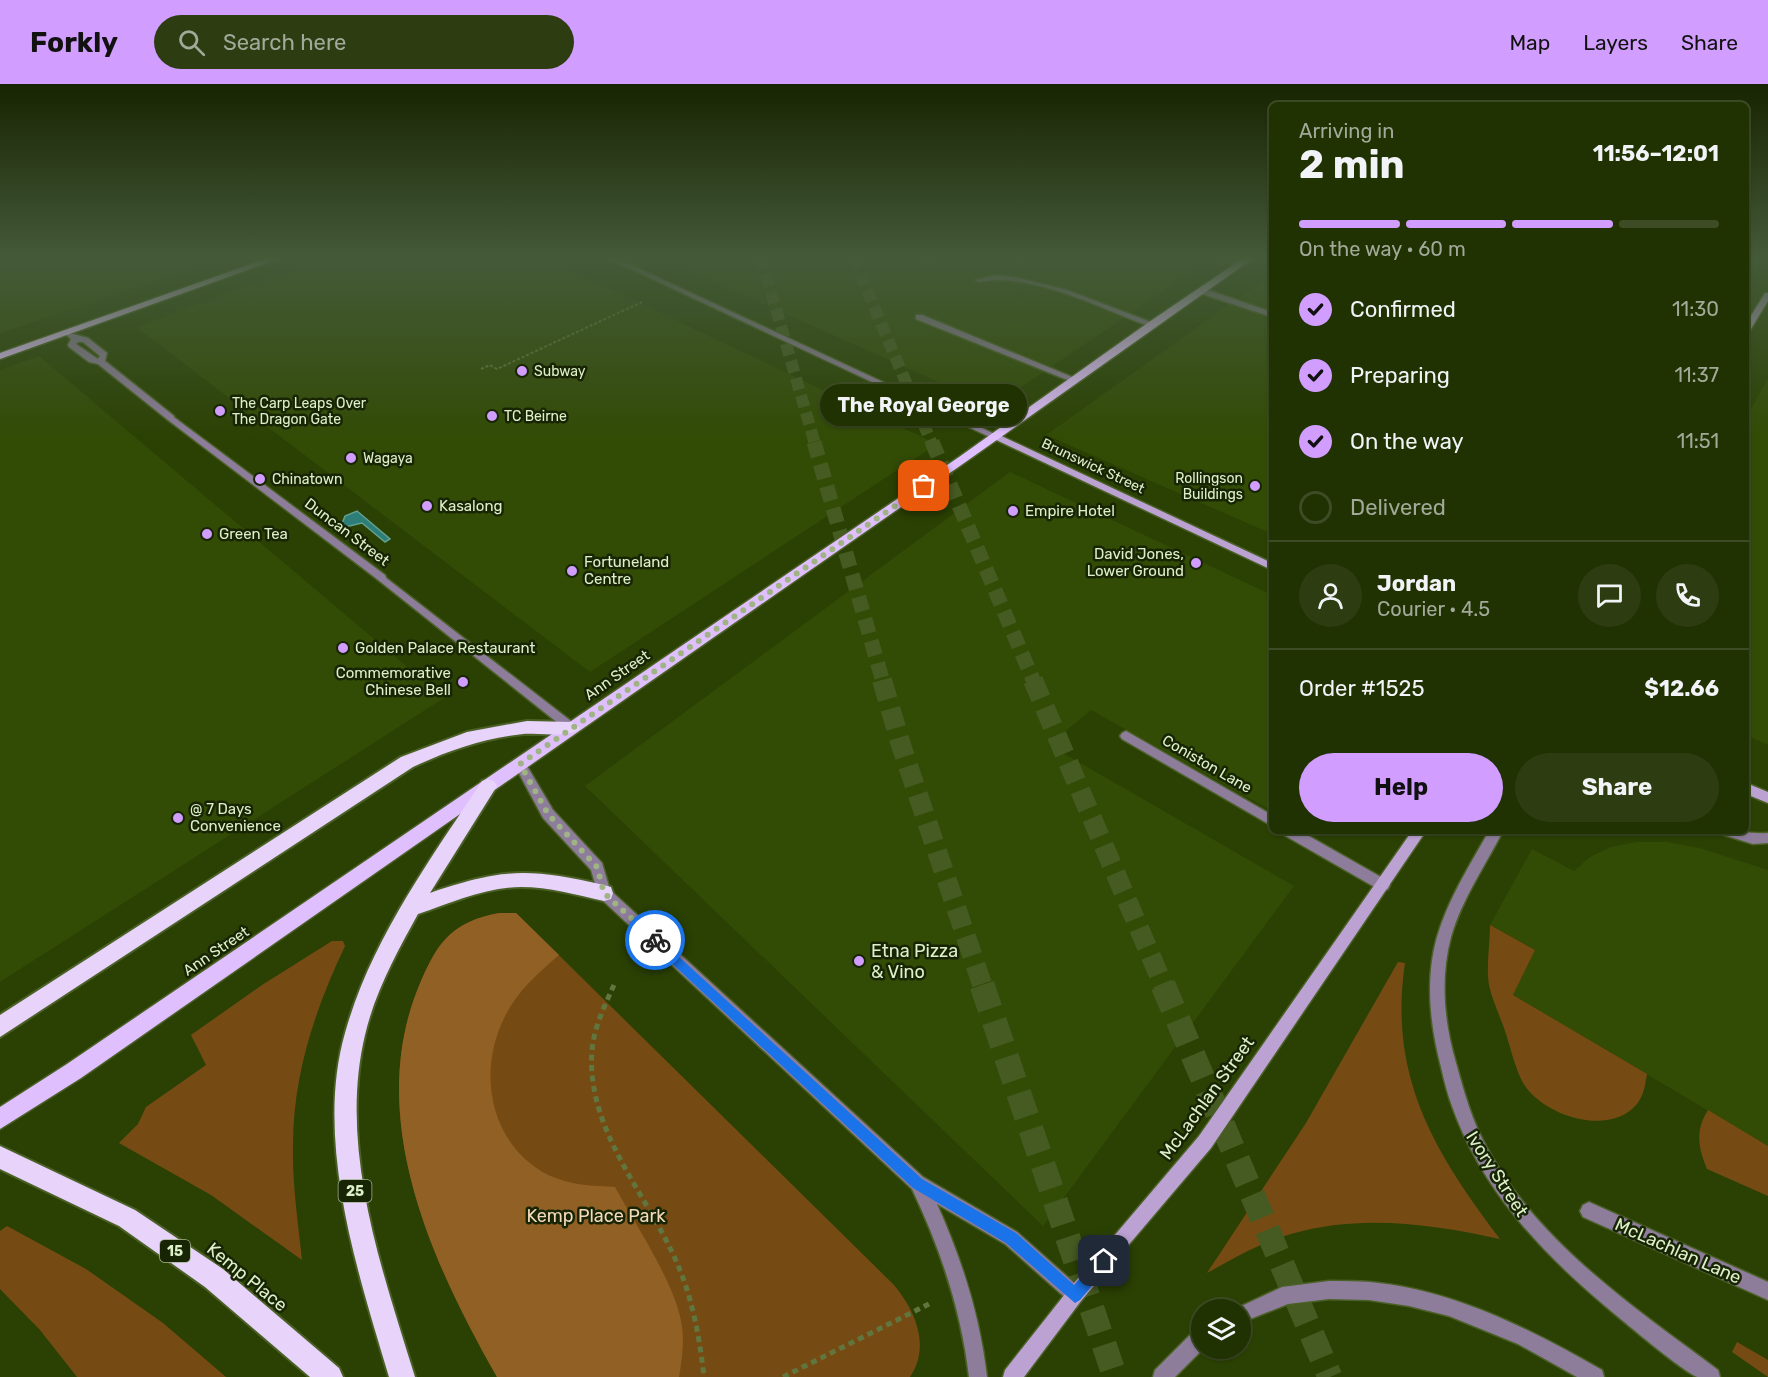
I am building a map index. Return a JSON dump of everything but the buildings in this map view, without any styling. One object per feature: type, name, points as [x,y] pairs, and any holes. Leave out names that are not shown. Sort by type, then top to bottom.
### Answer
[{"type":"highway","points":[[0,1027],[407,762],[452,742],[488,731],[530,726],[572,728]]},
{"type":"highway","name":"25","points":[[402,1377],[367,1253],[350,1165],[347,1084],[355,1036],[365,1002],[386,953],[411,908],[488,786]]},
{"type":"highway","points":[[411,908],[492,882],[518,879],[541,880],[604,893]]},
{"type":"highway","name":"Kemp Place","points":[[0,1157],[127,1218],[214,1278],[330,1377]]},
{"type":"main road","points":[[0,356],[71,336],[120,317]]},
{"type":"main road","name":"Ann Street","points":[[0,1119],[996,436],[1162,317]]},
{"type":"main road","name":"Brunswick Street","points":[[996,436],[1269,566]]},
{"type":"main road","points":[[1749,789],[1768,798]]},
{"type":"main road","name":"McLachlan Street","points":[[1012,1377],[1075,1295],[1205,1142],[1417,834]]},
{"type":"street","name":"Brunswick Street","points":[[738,317],[996,436]]},
{"type":"street","points":[[922,317],[1073,380]]},
{"type":"street","points":[[1134,317],[1152,324]]},
{"type":"street","name":"Duncan Street","points":[[71,336],[72,345],[92,360],[101,362],[381,577],[572,728]]},
{"type":"street","name":"Coniston Lane","points":[[1126,736],[1269,819]]},
{"type":"street","points":[[520,764],[548,814],[597,867],[604,893],[917,1183],[1011,1238],[1075,1295]]},
{"type":"street","points":[[1294,834],[1383,885]]},
{"type":"street","name":"Ivory Street","points":[[1494,834],[1457,904],[1444,937],[1437,974],[1438,1020],[1448,1072],[1467,1128],[1500,1183],[1527,1221],[1564,1261],[1608,1299],[1711,1377]]},
{"type":"street","points":[[1738,834],[1753,839],[1768,838]]},
{"type":"street","points":[[917,1183],[945,1238],[964,1297],[978,1377]]},
{"type":"street","name":"McLachlan Lane","points":[[1589,1211],[1768,1291]]},
{"type":"street","points":[[1251,1309],[1286,1295],[1340,1290],[1386,1293],[1434,1302],[1489,1321],[1553,1351],[1595,1377]]},
{"type":"street","points":[[1162,1377],[1191,1348]]},
{"type":"path","points":[[481,369],[490,365],[497,369],[607,317]]},
{"type":"path","points":[[614,985],[600,1016],[592,1050],[593,1086],[602,1122],[672,1251],[689,1293],[700,1340],[704,1377]]},
{"type":"path","points":[[783,1377],[924,1305],[964,1297]]},
{"type":"shaded area","points":[[0,317],[47,317],[0,333]]},
{"type":"shaded area","points":[[162,317],[669,317],[937,444],[590,672],[136,327]]},
{"type":"shaded area","points":[[793,317],[1124,317],[993,406]]},
{"type":"shaded area","points":[[1211,317],[1269,317],[1269,533],[1046,435]]},
{"type":"shaded area","points":[[39,356],[444,698],[0,982],[0,370]]},
{"type":"shaded area","points":[[1768,378],[1768,745],[1749,736],[1749,413]]},
{"type":"shaded area","points":[[1010,472],[1269,594],[1269,809],[1091,710],[1049,745],[1294,886],[1043,1226],[585,786]]},
{"type":"shaded area","points":[[1636,842],[1667,842],[1700,848],[1768,870],[1768,1146],[1513,995],[1535,950],[1490,925],[1532,849],[1574,871],[1590,857],[1611,847]]},
{"type":"green space","name":"Kemp Place Park","points":[[499,913],[516,913],[894,1285],[914,1317],[918,1329],[919,1353],[910,1377],[497,1377],[449,1285],[412,1185],[402,1134],[399,1083],[405,1031],[421,981],[434,954],[441,944],[459,928],[483,917]]},
{"type":"green space","points":[[499,913],[516,913],[559,955],[522,990],[500,1026],[493,1050],[491,1074],[492,1098],[499,1121],[511,1142],[527,1161],[548,1175],[573,1183],[615,1187],[653,1253],[677,1306],[683,1335],[679,1377],[497,1377],[449,1285],[429,1236],[412,1185],[402,1134],[399,1083],[405,1031],[421,981],[441,944],[459,928],[470,922]]},
{"type":"green space","points":[[1490,925],[1535,950],[1513,995],[1647,1074],[1639,1101],[1625,1114],[1610,1120],[1593,1121],[1576,1118],[1544,1104],[1522,1081],[1489,985]]},
{"type":"green space","points":[[332,941],[343,941],[345,946],[315,1018],[302,1068],[294,1119],[293,1174],[302,1260],[211,1195],[119,1143],[138,1124],[146,1107],[206,1065],[191,1035],[262,985]]},
{"type":"green space","points":[[1398,962],[1405,963],[1401,1004],[1403,1042],[1410,1077],[1421,1111],[1455,1175],[1500,1239],[1448,1229],[1396,1223],[1343,1224],[1280,1237],[1207,1273],[1306,1123]]},
{"type":"green space","points":[[1708,1110],[1768,1146],[1768,1196],[1707,1169],[1699,1139],[1701,1125]]},
{"type":"green space","points":[[7,1226],[86,1269],[163,1323],[226,1377],[77,1377],[40,1330],[0,1289],[0,1231]]},
{"type":"green space","points":[[1737,1342],[1768,1360],[1768,1377],[1732,1352]]},
{"type":"water","points":[[357,511],[390,539],[385,542],[362,523],[341,526],[345,516]]},
{"type":"tunnel","points":[[778,317],[815,444]]},
{"type":"tunnel","points":[[878,317],[932,444]]},
{"type":"tunnel","points":[[814,442],[883,682]]},
{"type":"tunnel","points":[[932,442],[1034,682]]},
{"type":"tunnel","points":[[882,680],[901,745],[983,987]]},
{"type":"tunnel","points":[[1033,680],[1164,987]]},
{"type":"tunnel","points":[[982,985],[1115,1377]]},
{"type":"tunnel","points":[[1163,985],[1330,1377]]},
{"type":"way so far","points":[[655,940],[604,893],[597,867],[548,814],[520,764],[924,486]]},
{"type":"place","name":"Subway","points":[[522,371]]},
{"type":"place","name":"The Carp Leaps Over The Dragon Gate","points":[[220,411]]},
{"type":"place","name":"TC Beirne","points":[[492,416]]},
{"type":"place","name":"Wagaya","points":[[351,458]]},
{"type":"place","name":"Chinatown","points":[[260,479]]},
{"type":"place","name":"The Royal George","points":[[924,486]]},
{"type":"place","name":"Rollingson Buildings","points":[[1255,486]]},
{"type":"place","name":"Kasalong","points":[[427,506]]},
{"type":"place","name":"Empire Hotel","points":[[1013,511]]},
{"type":"place","name":"Green Tea","points":[[207,534]]},
{"type":"place","name":"David Jones, Lower Ground","points":[[1196,563]]},
{"type":"place","name":"Fortuneland Centre","points":[[572,571]]},
{"type":"place","name":"Golden Palace Restaurant","points":[[343,648]]},
{"type":"place","name":"Commemorative Chinese Bell","points":[[463,682]]},
{"type":"place","name":"@ 7 Days Convenience","points":[[178,818]]},
{"type":"place","name":"Etna Pizza & Vino","points":[[859,961]]},
{"type":"route","points":[[655,940],[917,1183],[1011,1238],[1075,1295],[1104,1261]]}]
